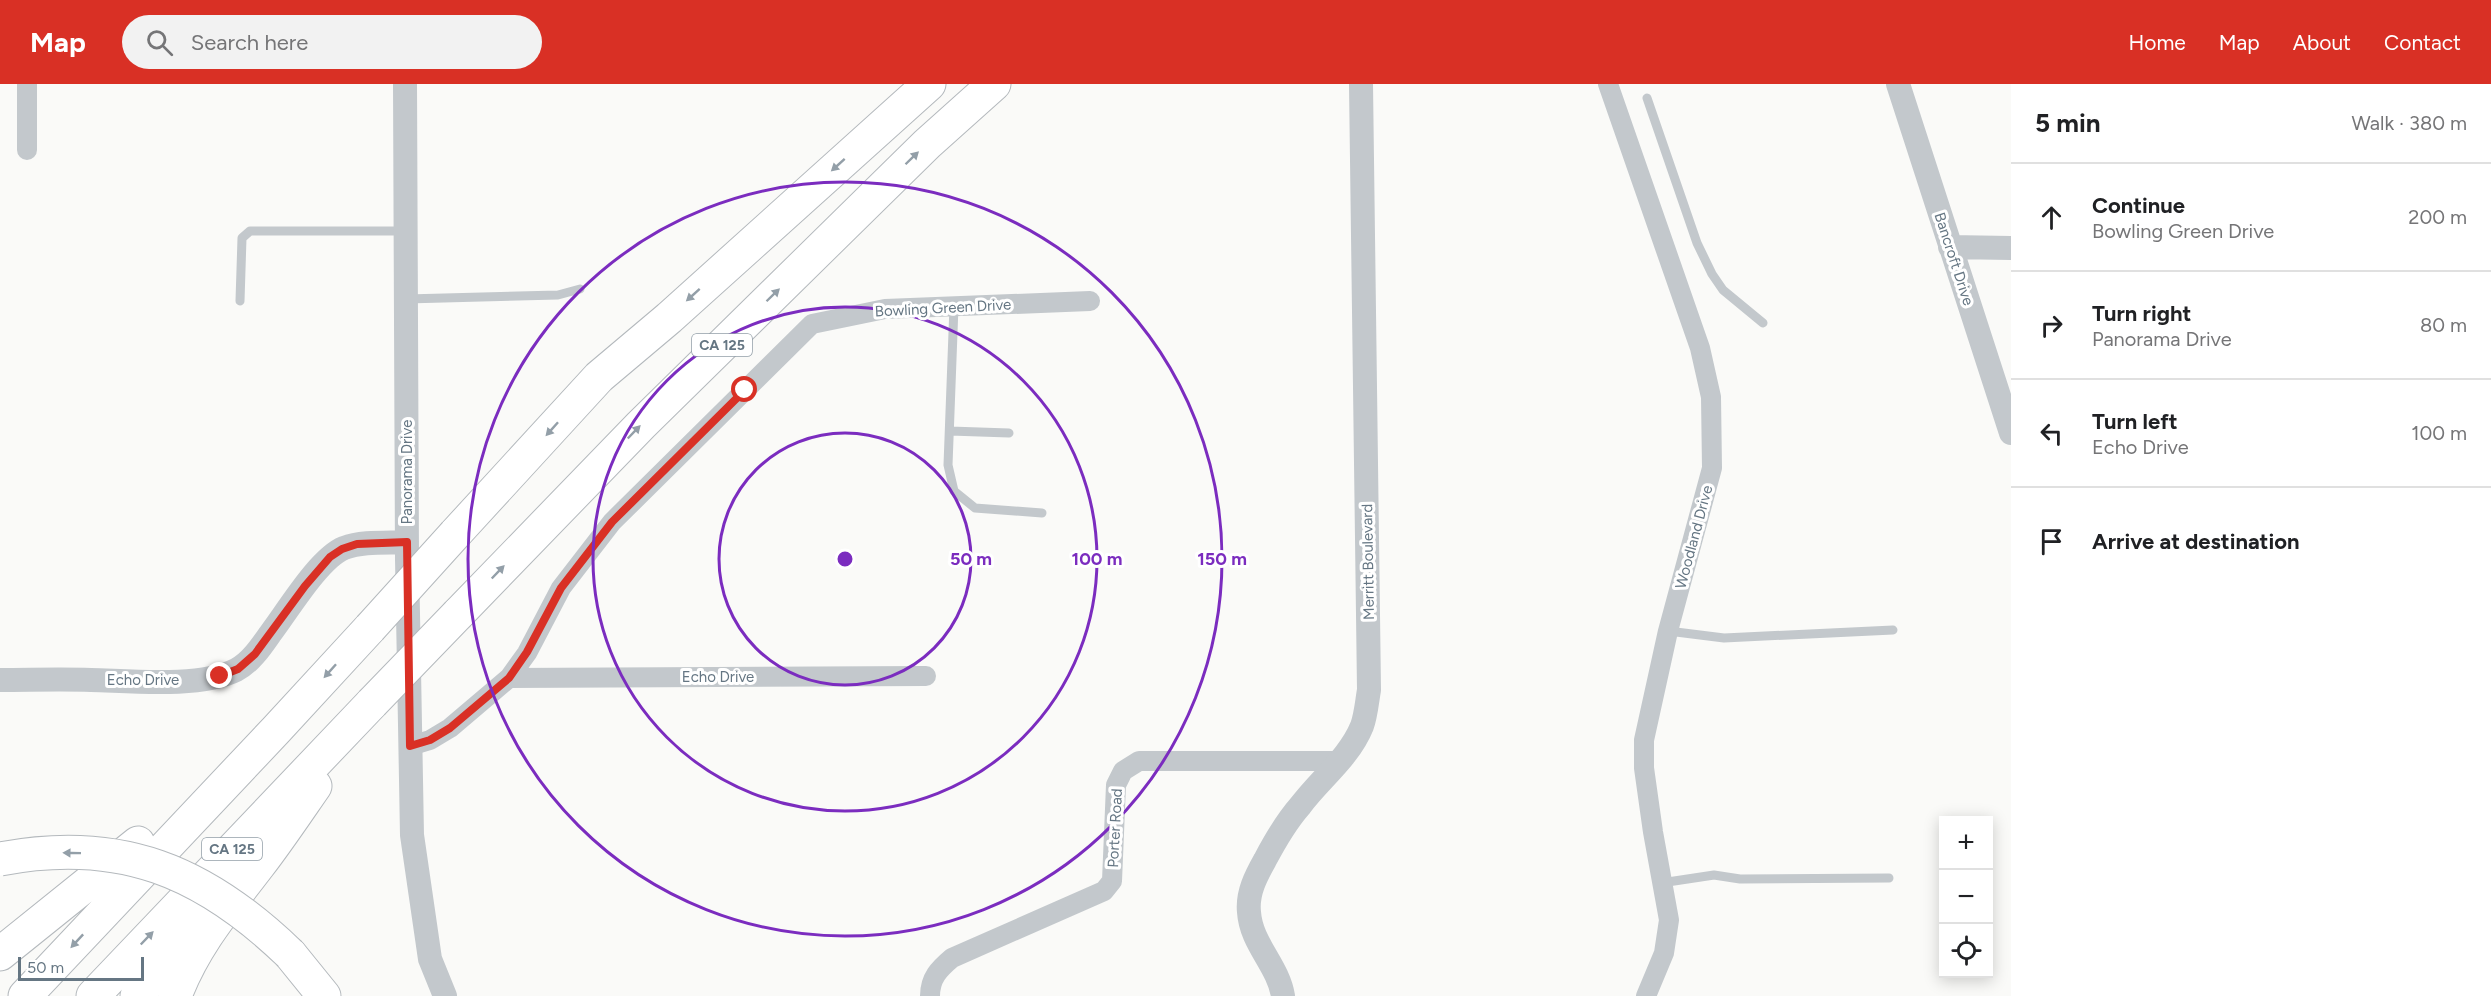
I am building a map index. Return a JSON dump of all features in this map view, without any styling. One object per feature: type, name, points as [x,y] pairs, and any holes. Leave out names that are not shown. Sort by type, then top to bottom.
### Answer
[{"type":"highway","name":"CA 125","points":[[25,996],[276,730],[599,377],[669,318],[929,84]]},
{"type":"highway","name":"CA 125","points":[[93,996],[641,425],[927,144],[994,84]]},
{"type":"highway","points":[[137,996],[372,703]]},
{"type":"highway","points":[[175,996],[186,967],[207,933],[276,842],[372,703]]},
{"type":"highway","points":[[0,954],[276,730]]},
{"type":"highway","points":[[0,860],[41,853],[111,855],[174,873],[206,887],[246,915],[290,954],[324,996]]},
{"type":"street","points":[[27,84],[27,150]]},
{"type":"street","name":"Panorama Drive","points":[[405,84],[407,542],[412,835],[430,959],[445,996]]},
{"type":"street","name":"Merritt Boulevard","points":[[1283,996],[1275,969],[1261,947],[1251,924],[1249,898],[1252,886],[1272,846],[1299,806],[1341,761],[1362,726],[1369,690],[1361,84]]},
{"type":"street","name":"Woodland Drive","points":[[1608,84],[1700,348],[1711,397],[1712,468],[1668,631],[1644,740],[1644,768],[1661,883],[1670,920],[1664,953],[1646,996]]},
{"type":"street","name":"Bancroft Drive","points":[[1898,84],[2011,433]]},
{"type":"street","points":[[1950,247],[2011,248]]},
{"type":"street","name":"Bowling Green Drive","points":[[410,746],[430,740],[450,728],[509,678],[527,652],[561,588],[612,522],[812,324],[885,309],[1090,302]]},
{"type":"street","name":"Echo Drive","points":[[0,680],[145,681],[200,680],[220,676],[238,669],[255,654],[305,586],[330,557],[342,549],[357,544],[407,542]]},
{"type":"street","name":"Echo Drive","points":[[509,678],[926,676]]},
{"type":"street","name":"Porter Road","points":[[930,996],[930,987],[938,970],[952,958],[1104,891],[1112,880],[1116,785],[1123,771],[1139,761],[1341,761]]},
{"type":"lane","points":[[1647,98],[1697,243],[1712,274],[1724,290],[1763,323]]},
{"type":"lane","points":[[240,301],[242,238],[250,231],[406,231]]},
{"type":"lane","points":[[406,299],[558,295],[580,289]]},
{"type":"lane","points":[[954,306],[948,465],[954,491],[975,508],[1042,513]]},
{"type":"lane","points":[[950,431],[1009,434]]},
{"type":"lane","points":[[1668,631],[1724,638],[1893,630]]},
{"type":"lane","points":[[1661,883],[1714,875],[1740,879],[1889,878]]},
{"type":"route","points":[[220,676],[238,669],[255,654],[305,586],[330,557],[342,549],[357,544],[407,542],[410,746],[430,740],[450,728],[509,678],[527,652],[561,588],[612,522],[745,390]]}]
